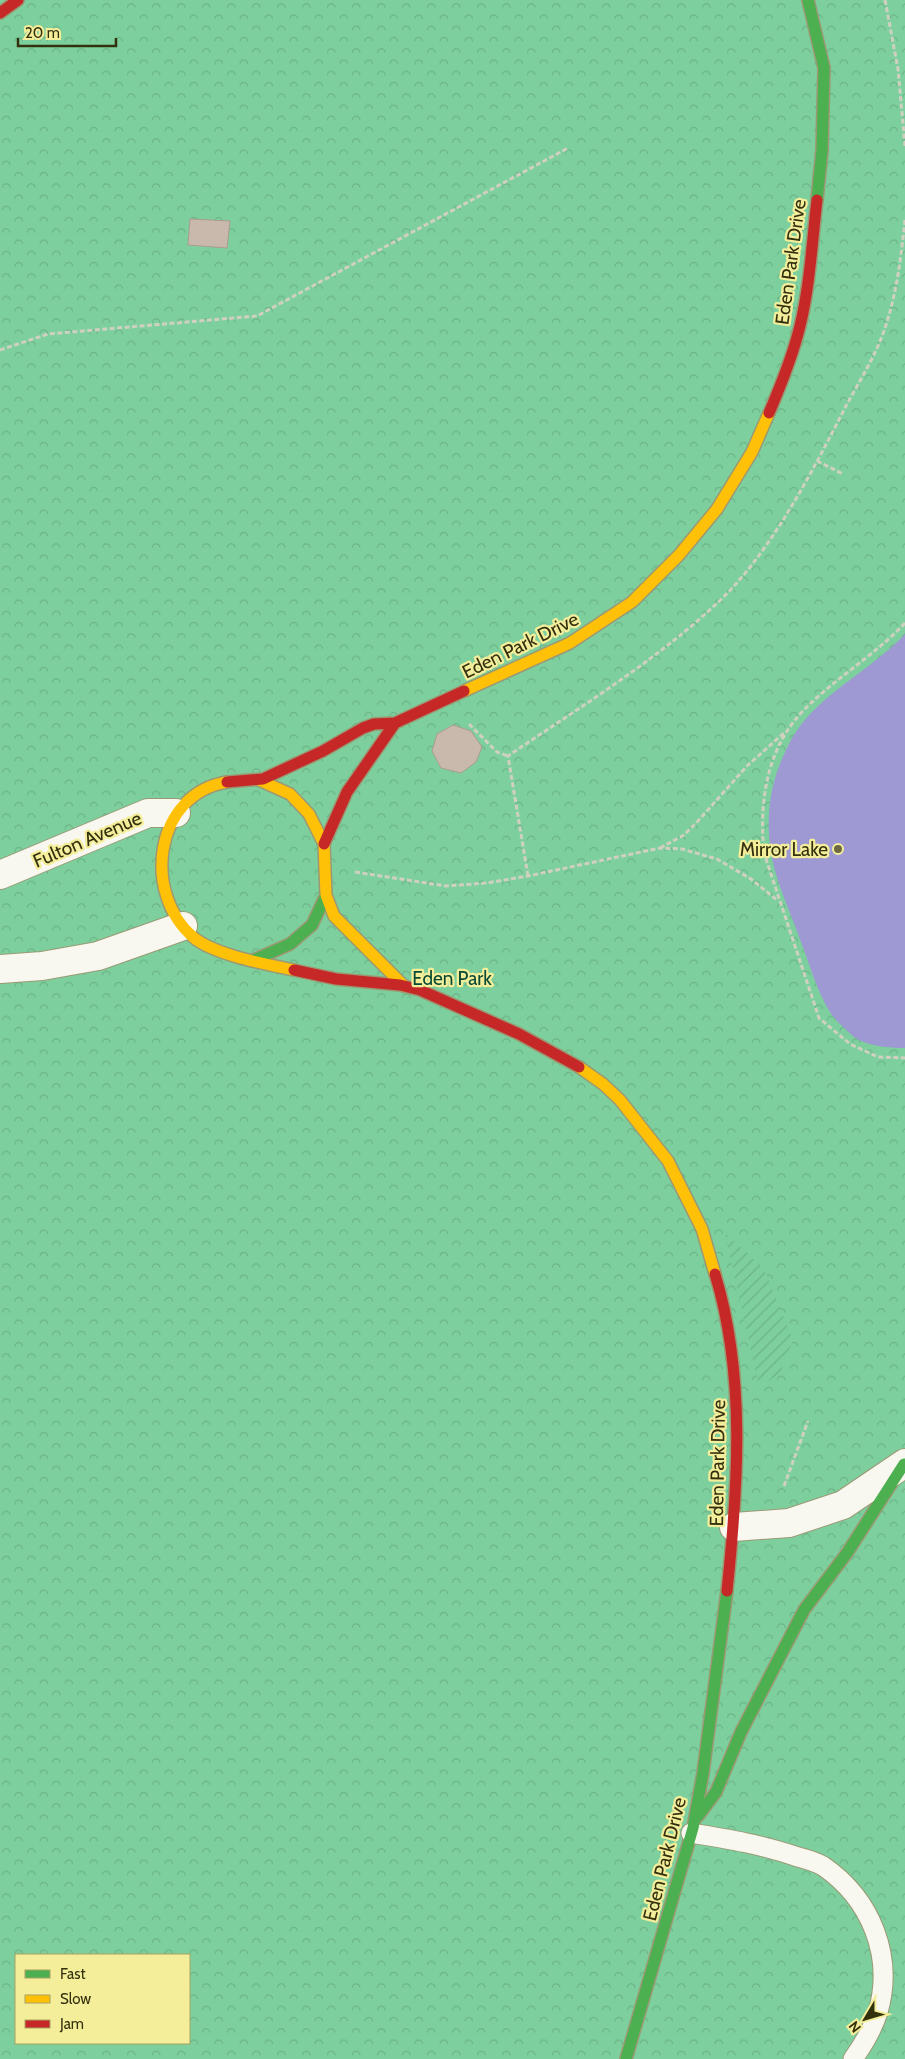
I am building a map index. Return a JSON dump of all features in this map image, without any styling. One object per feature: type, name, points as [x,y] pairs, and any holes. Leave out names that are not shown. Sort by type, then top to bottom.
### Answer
[{"type":"street","points":[[0,13],[18,0]]},
{"type":"street","name":"Eden Park Drive","points":[[626,2059],[693,1827],[727,1606],[739,1438],[734,1360],[720,1284],[702,1225],[682,1183],[648,1132],[617,1097],[569,1060],[448,1001],[404,986],[338,979],[290,970],[202,943],[182,926],[162,882],[160,858],[165,834],[176,813],[194,796],[216,784],[240,780],[260,780],[312,757],[368,726],[395,723],[570,643],[632,602],[679,555],[717,508],[752,452],[780,391],[800,327],[807,290],[822,150],[824,68],[808,0]]},
{"type":"street","name":"Eden Park Drive","points":[[324,844],[346,792],[395,723]]},
{"type":"street","name":"Eden Park Drive","points":[[260,780],[290,794],[309,814],[324,844],[326,896],[334,916],[404,986]]},
{"type":"street","name":"Fulton Avenue","points":[[0,875],[148,813],[176,813]]},
{"type":"street","name":"Eden Park Drive","points":[[254,960],[290,944],[312,925],[326,896]]},
{"type":"street","points":[[0,969],[42,966],[98,956],[182,926]]},
{"type":"street","points":[[734,1527],[789,1523],[843,1505],[905,1464]]},
{"type":"street","points":[[693,1827],[716,1792],[742,1732],[804,1610],[847,1553],[905,1464]]},
{"type":"lane","points":[[693,1827],[732,1839],[779,1850],[822,1866],[861,1902],[877,1936],[882,1962],[883,1988],[878,2013],[862,2046],[853,2059]]},
{"type":"path","points":[[885,0],[898,69],[905,146]]},
{"type":"path","points":[[0,350],[48,334],[257,316],[568,148]]},
{"type":"path","points":[[817,461],[843,474]]},
{"type":"path","points":[[660,848],[684,835],[694,826],[762,750],[787,730],[810,704],[892,637],[905,623]]},
{"type":"path","points":[[464,721],[470,724],[497,752],[508,756]]},
{"type":"path","points":[[787,730],[773,758],[765,786],[761,826],[764,853],[819,1018],[850,1044],[878,1057],[905,1058]]},
{"type":"path","points":[[354,871],[446,886],[528,876],[660,848],[682,849],[717,859],[765,889],[779,901]]},
{"type":"path","points":[[784,1486],[808,1421]]},
{"type":"green space","name":"Eden Park","points":[[0,0],[905,0],[905,2059],[0,2059]]},
{"type":"green space","points":[[725,1233],[764,1269],[793,1340],[780,1373],[759,1387]]},
{"type":"shaded area","name":"Mirror Lake","points":[[905,634],[905,1048],[892,1048],[865,1043],[854,1037],[835,1019],[825,1004],[776,875],[770,848],[769,811],[775,778],[783,756],[798,729],[826,699],[891,648]]},
{"type":"building","points":[[190,219],[230,221],[227,248],[188,245]]},
{"type":"building","points":[[453,725],[471,731],[482,747],[476,762],[461,773],[441,768],[432,751],[437,734]]},
{"type":"traffic: fast","points":[[808,0],[824,68],[822,150],[817,200]]},
{"type":"traffic: fast","points":[[254,960],[290,944],[312,925],[326,895]]},
{"type":"traffic: fast","points":[[698,1816],[716,1792],[741,1732],[804,1610],[847,1553],[904,1464]]},
{"type":"traffic: fast","points":[[626,2059],[693,1828],[703,1773],[727,1591]]},
{"type":"traffic: slow","points":[[464,691],[570,643],[632,602],[679,555],[717,509],[752,452],[769,413]]},
{"type":"traffic: slow","points":[[259,780],[290,794],[309,814],[324,844],[326,895],[334,916],[404,986]]},
{"type":"traffic: slow","points":[[227,782],[202,790],[184,805],[171,825],[164,848],[162,872],[167,896],[177,918],[193,937],[202,943],[227,954],[294,970]]},
{"type":"traffic: slow","points":[[579,1067],[603,1084],[620,1100],[668,1161],[702,1229],[715,1274]]},
{"type":"traffic: jam","points":[[0,13],[18,0]]},
{"type":"traffic: jam","points":[[769,413],[794,348],[800,326],[808,279],[817,200]]},
{"type":"traffic: jam","points":[[227,782],[263,779],[323,751],[363,728],[374,724],[395,723],[464,691]]},
{"type":"traffic: jam","points":[[324,844],[347,792],[395,723]]},
{"type":"traffic: jam","points":[[294,970],[336,979],[400,985],[420,990],[519,1034],[579,1067]]},
{"type":"traffic: jam","points":[[715,1274],[725,1313],[731,1352],[737,1431],[734,1512],[727,1591]]},
{"type":"place","name":"Mirror Lake","points":[[838,849]]}]
